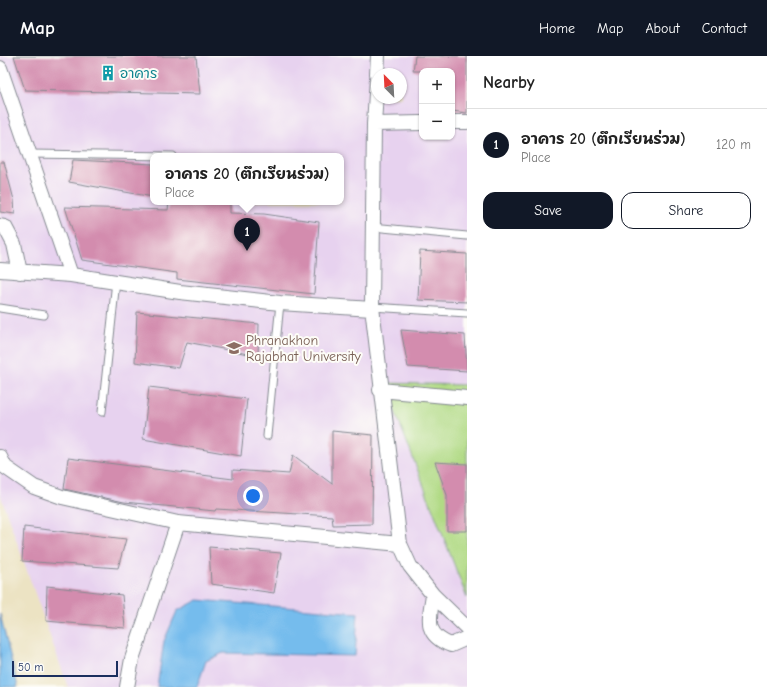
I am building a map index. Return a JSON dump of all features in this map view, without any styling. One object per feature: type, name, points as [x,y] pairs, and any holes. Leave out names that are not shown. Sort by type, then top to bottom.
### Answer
[{"type":"street","points":[[377,68],[378,56]]},
{"type":"street","points":[[0,68],[72,275]]},
{"type":"street","points":[[375,104],[372,227],[372,308],[380,390],[400,544],[410,566],[433,595],[467,628]]},
{"type":"street","points":[[455,122],[467,122]]},
{"type":"street","points":[[374,124],[419,123]]},
{"type":"street","points":[[0,226],[6,227],[14,244],[20,272]]},
{"type":"street","points":[[0,270],[72,275],[180,292],[280,303],[372,308]]},
{"type":"street","points":[[380,390],[467,398]]},
{"type":"street","points":[[0,457],[5,467],[34,487],[62,496],[178,523],[400,544]]},
{"type":"street","points":[[127,687],[132,659],[178,523]]},
{"type":"street","points":[[433,595],[429,617],[430,627],[435,637],[451,646],[467,638]]},
{"type":"lane","points":[[29,154],[150,156]]},
{"type":"lane","points":[[372,227],[467,236]]},
{"type":"lane","points":[[102,412],[116,281]]},
{"type":"lane","points":[[268,436],[280,303]]},
{"type":"lane","points":[[0,308],[44,315]]},
{"type":"lane","points":[[372,308],[467,314]]},
{"type":"shaded area","name":"Phranakhon Rajabhat University","points":[[0,56],[467,56],[467,687],[68,687],[0,494]]},
{"type":"green space","points":[[384,383],[467,385],[467,598]]},
{"type":"water","points":[[198,600],[358,613],[355,656],[223,653],[206,661],[197,687],[157,687],[164,641],[177,611]]},
{"type":"water","points":[[0,614],[18,687],[0,687]]},
{"type":"building","name":"อาคาร","points":[[14,56],[196,56],[200,94],[25,90]]},
{"type":"building","points":[[415,56],[467,56],[467,113],[455,111],[455,68],[419,68],[419,71],[413,71]]},
{"type":"building","points":[[73,160],[150,164],[150,196],[69,182]]},
{"type":"building","points":[[0,162],[4,162],[14,200],[15,214],[0,212]]},
{"type":"building","points":[[169,205],[230,205],[230,213],[264,214],[319,222],[314,294],[177,279],[177,273],[82,260],[65,207],[168,210]]},
{"type":"building","points":[[420,251],[467,254],[467,302],[418,300]]},
{"type":"building","points":[[137,312],[259,324],[258,356],[187,342],[179,368],[135,362]]},
{"type":"building","points":[[401,330],[465,335],[467,371],[408,367]]},
{"type":"building","points":[[149,387],[247,399],[241,456],[143,439]]},
{"type":"building","points":[[332,431],[373,435],[372,524],[333,525],[332,516],[216,509],[215,511],[124,502],[64,489],[68,458],[233,479],[233,470],[289,474],[293,455],[332,484]]},
{"type":"building","points":[[435,462],[467,464],[467,531],[447,531],[447,495]]},
{"type":"building","points":[[24,527],[126,539],[118,568],[22,561]]},
{"type":"building","points":[[209,547],[281,553],[274,593],[211,584]]},
{"type":"building","points":[[47,586],[122,595],[125,628],[46,621]]},
{"type":"place","name":"อาคาร","points":[[108,73]]},
{"type":"place","name":"อาคาร 20 (ตึกเรียนร่วม)","points":[[247,251]]},
{"type":"place","name":"Phranakhon Rajabhat University","points":[[234,348]]}]
